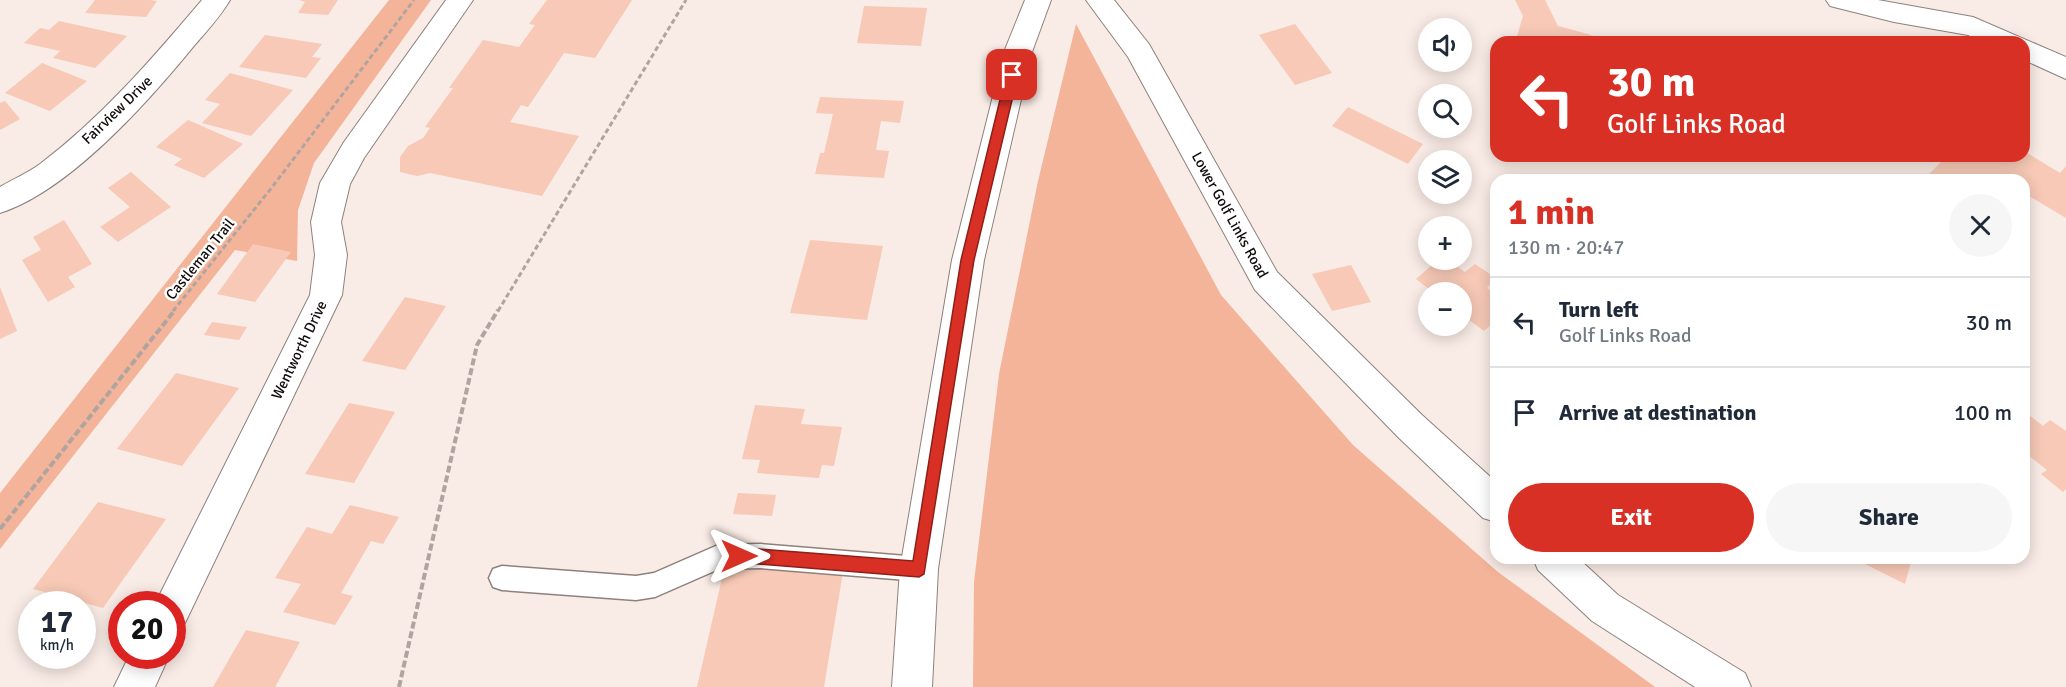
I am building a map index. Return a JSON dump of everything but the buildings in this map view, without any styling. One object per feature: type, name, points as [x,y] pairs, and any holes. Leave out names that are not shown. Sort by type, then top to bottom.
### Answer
[{"type":"street","name":"Fairview Drive","points":[[0,201],[49,173],[113,118],[168,59],[217,0]]},
{"type":"street","name":"Wentworth Drive","points":[[181,591],[326,295],[331,255],[326,222],[335,183],[354,150],[460,0]]},
{"type":"street","points":[[912,687],[919,569],[968,260],[1018,52],[1038,0]]},
{"type":"street","name":"Lower Golf Links Road","points":[[1099,0],[1139,51],[1266,281],[1410,426],[1490,500]]},
{"type":"street","points":[[1839,0],[1894,13],[1973,26],[1996,36]]},
{"type":"street","points":[[2030,51],[2066,69]]},
{"type":"street","points":[[1557,564],[1605,608],[1731,687]]},
{"type":"street","points":[[134,687],[143,669]]},
{"type":"lane","points":[[502,578],[636,588],[655,585],[718,557],[759,556],[919,569]]},
{"type":"path","name":"Castleman Trail","points":[[0,529],[273,186],[414,0]]},
{"type":"path","points":[[399,687],[477,345],[686,0]]},
{"type":"shaded area","points":[[389,0],[431,0],[314,163],[298,210],[297,261],[235,250],[0,549],[0,493]]},
{"type":"shaded area","points":[[1076,24],[1221,295],[1353,445],[1498,572],[1655,687],[973,687],[974,582],[999,374],[1038,181]]},
{"type":"route","points":[[739,556],[919,569],[968,260],[1012,75]]}]
